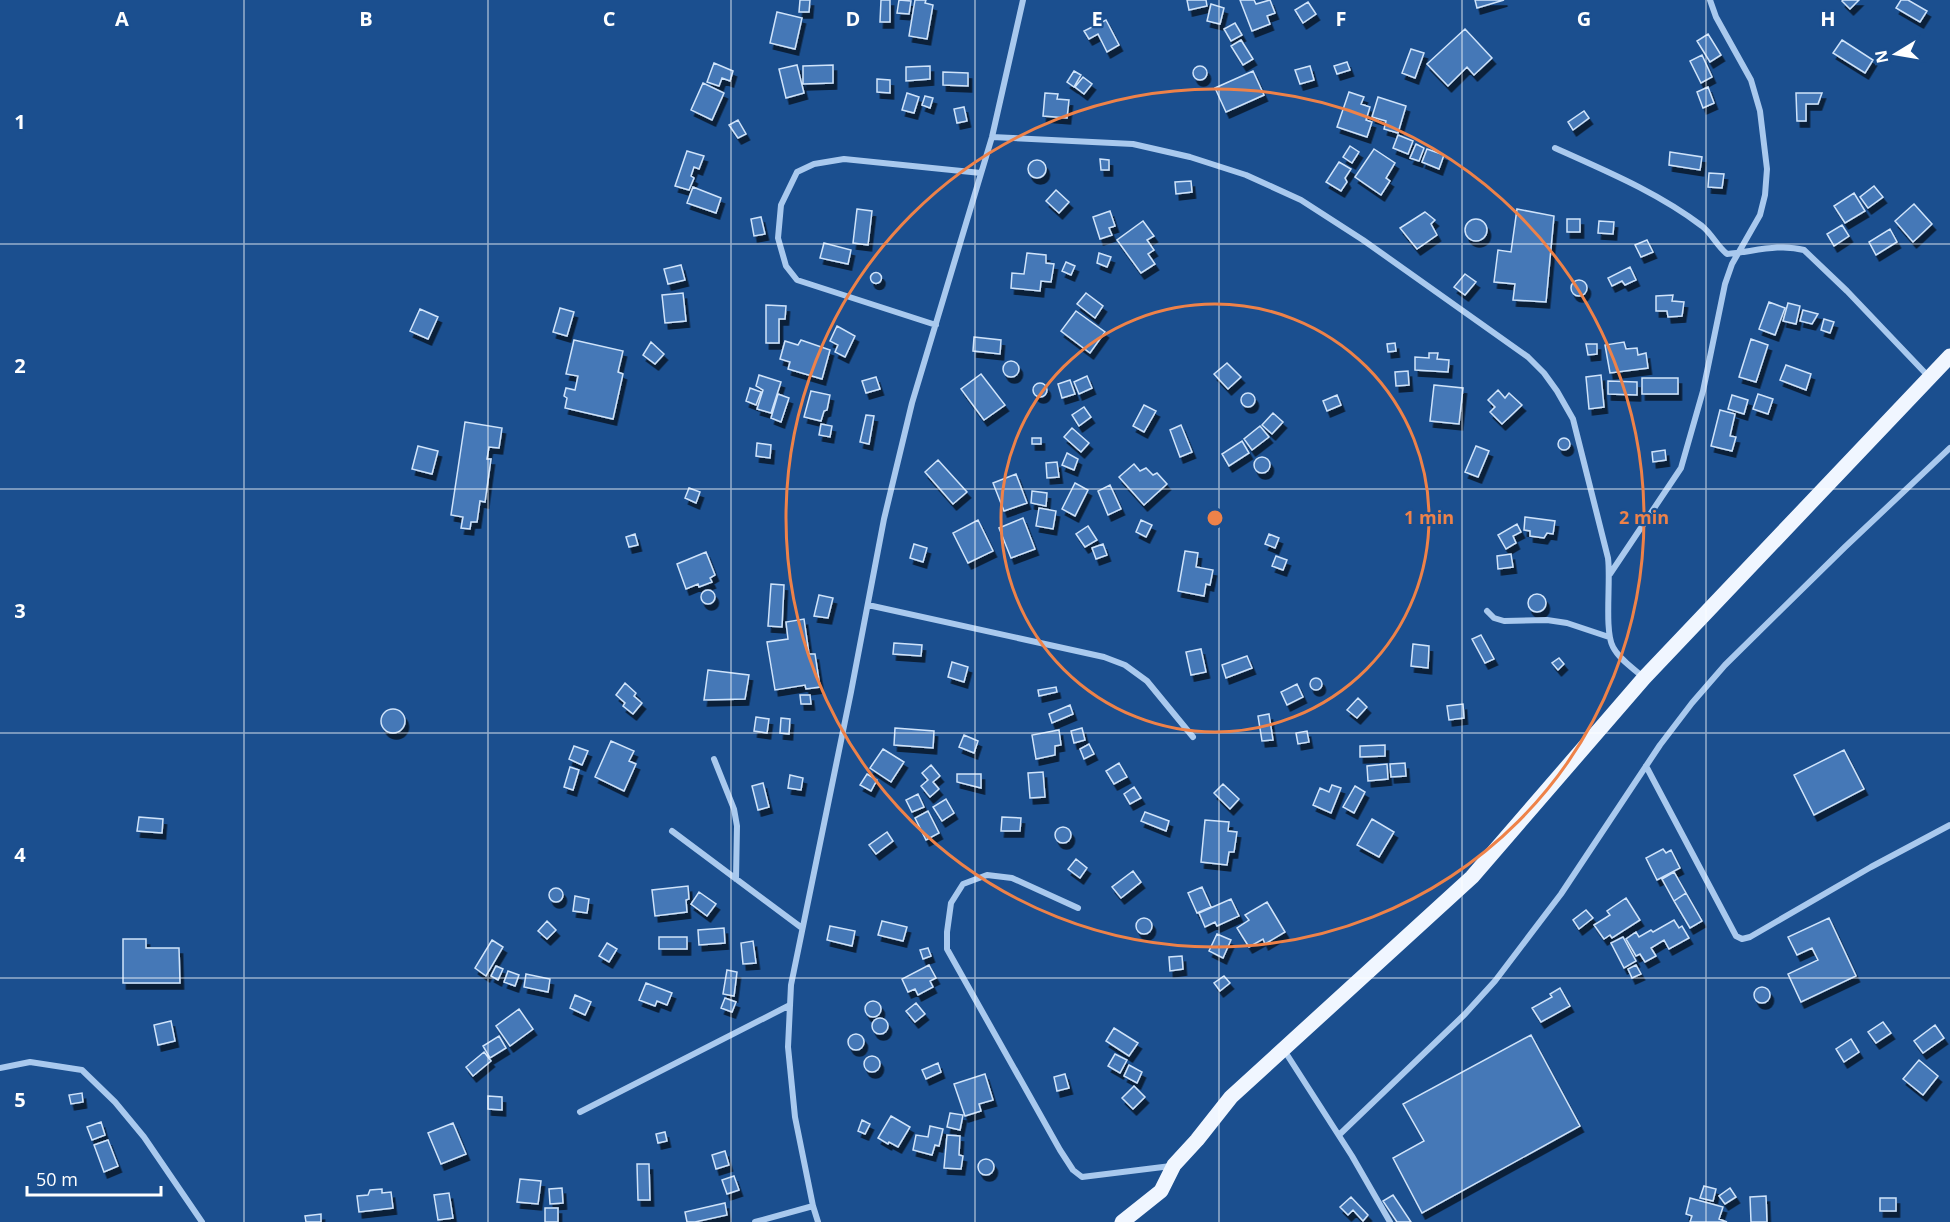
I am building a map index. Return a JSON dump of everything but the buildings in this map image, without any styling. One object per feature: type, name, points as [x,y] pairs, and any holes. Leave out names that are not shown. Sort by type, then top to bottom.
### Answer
[{"type":"main road","points":[[1122,1222],[1161,1191],[1174,1165],[1231,1097],[1472,877],[1644,678],[1950,356]]},
{"type":"street","points":[[818,1222],[795,1117],[788,1047],[791,985],[886,507],[912,404],[992,137],[1023,0]]},
{"type":"street","points":[[1610,574],[1681,468],[1703,391],[1725,284],[1732,264],[1760,215],[1765,195],[1767,169],[1760,111],[1751,80],[1716,17],[1710,0]]},
{"type":"street","points":[[992,137],[1133,144],[1190,157],[1246,175],[1301,200],[1363,240],[1528,357],[1544,373],[1566,404],[1573,419],[1608,558],[1609,637],[1618,654],[1644,678]]},
{"type":"street","points":[[1555,148],[1641,187],[1703,227],[1727,254],[1795,247],[1803,250],[1847,291],[1929,377]]},
{"type":"street","points":[[936,325],[797,280],[786,266],[778,238],[781,205],[797,172],[824,162],[844,159],[981,173]]},
{"type":"street","points":[[1339,1135],[1465,1014],[1495,981],[1561,894],[1646,766],[1692,703],[1725,665],[1950,448]]},
{"type":"street","points":[[868,605],[1104,657],[1125,665],[1147,681],[1193,737]]},
{"type":"street","points":[[1487,610],[1494,618],[1504,621],[1547,620],[1567,623],[1609,637]]},
{"type":"street","points":[[714,759],[726,788],[737,826],[736,879]]},
{"type":"street","points":[[1646,766],[1736,936],[1742,939],[1750,937],[1870,867],[1950,825]]},
{"type":"street","points":[[672,831],[802,928]]},
{"type":"street","points":[[1078,908],[1012,878],[987,875],[963,884],[951,903],[947,949],[1073,1170],[1082,1177],[1174,1165]]},
{"type":"street","points":[[580,1112],[790,1005]]},
{"type":"street","points":[[1284,1049],[1339,1135],[1390,1222]]},
{"type":"street","points":[[0,1068],[30,1062],[82,1070],[115,1101],[144,1137],[202,1222]]},
{"type":"street","points":[[755,1222],[813,1206]]}]
